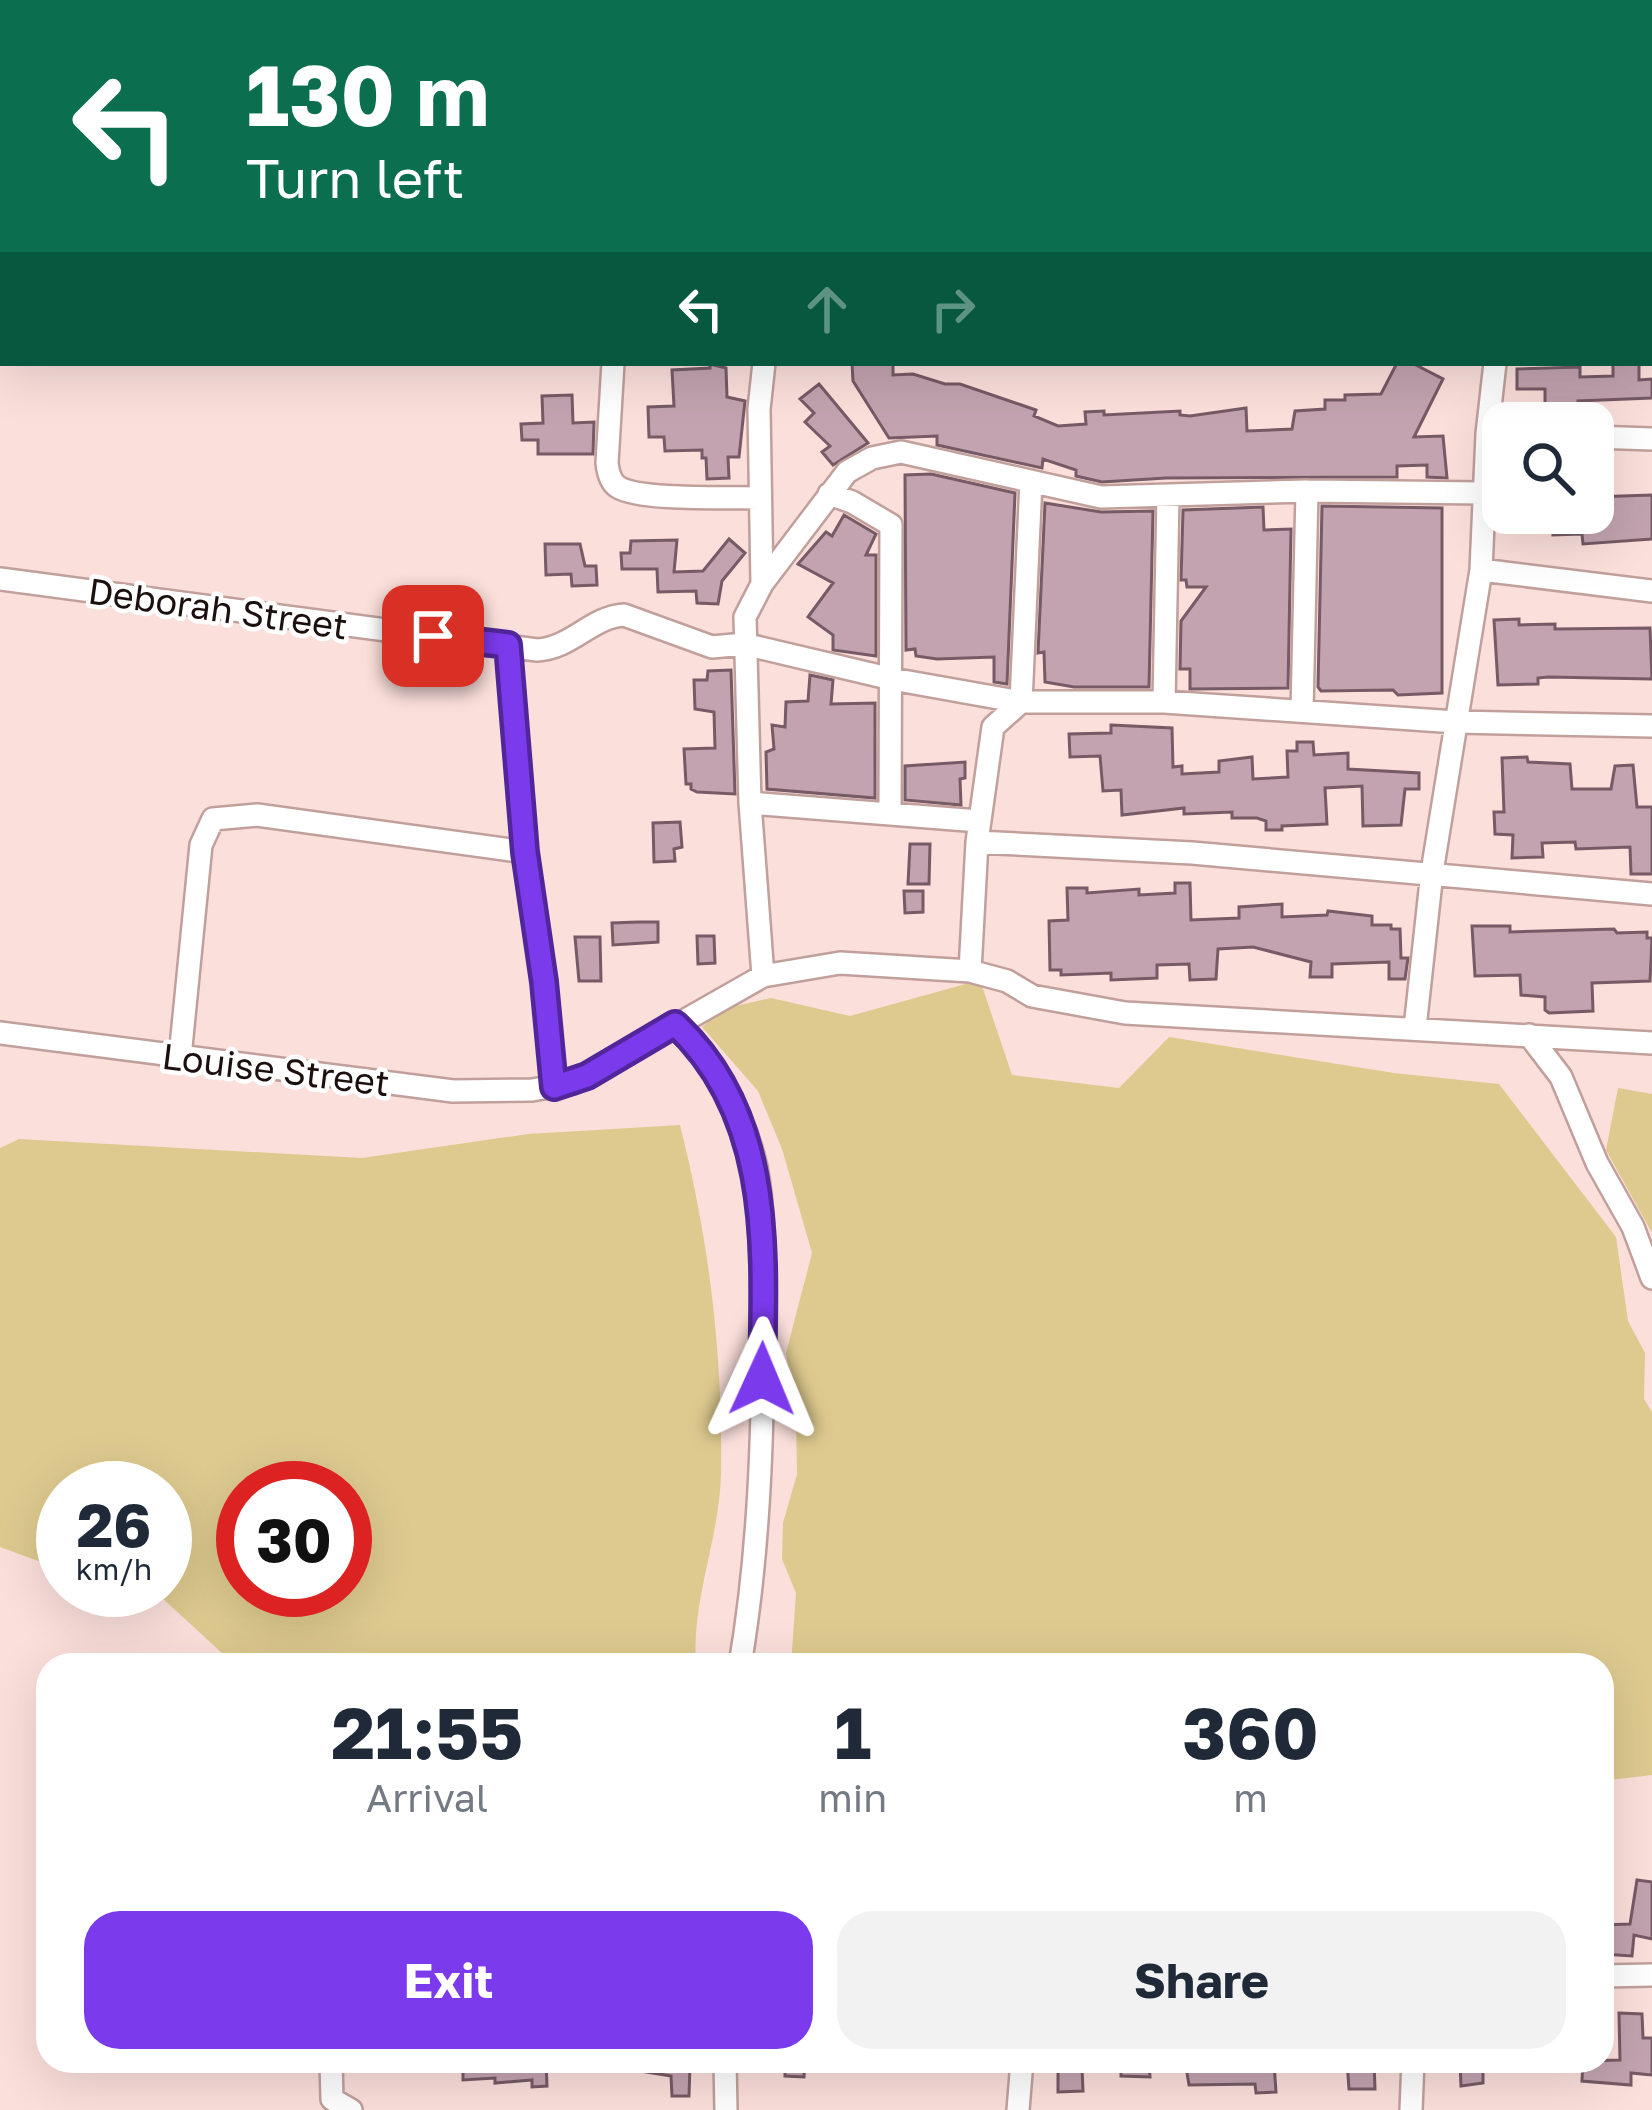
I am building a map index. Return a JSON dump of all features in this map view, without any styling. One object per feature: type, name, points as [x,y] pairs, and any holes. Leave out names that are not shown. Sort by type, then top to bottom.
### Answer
[{"type":"street","points":[[613,366],[607,463],[608,476],[617,487],[642,494],[760,498]]},
{"type":"street","points":[[762,584],[764,366]]},
{"type":"street","points":[[1495,366],[1495,402]]},
{"type":"street","points":[[1614,438],[1652,439]]},
{"type":"street","points":[[763,976],[749,803],[746,617],[762,584],[847,472],[872,458],[901,452],[1101,497],[1306,490],[1482,493]]},
{"type":"street","points":[[970,971],[978,832],[993,727],[1021,702],[1030,482]]},
{"type":"street","points":[[1302,711],[1306,490]]},
{"type":"street","points":[[829,494],[891,525],[890,813]]},
{"type":"street","points":[[1164,702],[1168,496]]},
{"type":"street","points":[[1415,1028],[1432,872],[1481,570],[1482,532]]},
{"type":"street","points":[[1481,570],[1652,591]]},
{"type":"street","name":"Deborah Street","points":[[0,579],[537,650],[564,646],[611,616],[624,615],[712,647],[744,644],[892,679],[1021,702],[1164,702],[1456,722],[1652,726]]},
{"type":"street","points":[[508,645],[525,852],[554,1087],[587,1076],[763,976],[840,963],[970,971],[1006,981],[1032,996],[1125,1013],[1652,1043]]},
{"type":"street","points":[[749,803],[890,813],[978,832],[1652,894]]},
{"type":"street","points":[[180,1057],[201,845],[213,819],[257,814],[525,852]]},
{"type":"street","points":[[675,1024],[692,1040],[730,1095],[755,1166],[761,1221],[762,1419],[742,1653]]},
{"type":"street","name":"Louise Street","points":[[0,1033],[453,1090],[554,1087]]},
{"type":"street","points":[[1529,1036],[1561,1077],[1597,1162],[1633,1227],[1652,1278]]},
{"type":"street","points":[[1614,1976],[1652,1976]]},
{"type":"street","points":[[331,2073],[332,2099],[351,2110]]},
{"type":"street","points":[[725,2073],[726,2110]]},
{"type":"street","points":[[1018,2110],[1021,2073]]},
{"type":"street","points":[[1411,2110],[1413,2073]]},
{"type":"shaded area","points":[[980,980],[1012,1075],[1119,1088],[1169,1037],[1394,1073],[1499,1084],[1616,1237],[1628,1321],[1645,1353],[1644,1399],[1652,1412],[1652,1775],[1614,1780],[1614,1653],[792,1653],[796,1593],[782,1559],[783,1523],[797,1474],[796,1420],[786,1353],[812,1253],[782,1149],[758,1091],[702,1027],[726,1008],[771,998],[850,1016]]},
{"type":"shaded area","points":[[1618,1088],[1652,1094],[1652,1233],[1606,1150]]},
{"type":"shaded area","points":[[680,1125],[699,1211],[720,1385],[719,1497],[696,1653],[222,1653],[183,1617],[192,1617],[192,1461],[36,1461],[36,1560],[0,1547],[0,1148],[19,1139],[362,1158],[528,1134]]},
{"type":"building","points":[[852,366],[893,366],[893,375],[913,374],[960,384],[1036,410],[1034,416],[1058,426],[1086,424],[1085,412],[1180,411],[1190,416],[1246,408],[1247,431],[1292,429],[1295,411],[1325,409],[1325,400],[1345,400],[1345,395],[1381,394],[1395,366],[1418,366],[1443,379],[1414,437],[1443,436],[1447,478],[1427,477],[1427,465],[1397,466],[1397,477],[1102,482],[1076,476],[1076,470],[1043,459],[1042,468],[937,445],[937,436],[889,438],[853,381]]},
{"type":"building","points":[[1613,366],[1639,366],[1639,380],[1652,379],[1652,398],[1545,402],[1545,389],[1517,389],[1517,369],[1580,367],[1580,377],[1613,376]]},
{"type":"building","points":[[726,368],[727,397],[745,401],[739,457],[728,457],[729,478],[707,479],[702,450],[665,451],[664,437],[649,437],[648,407],[674,406],[672,370]]},
{"type":"building","points":[[819,384],[868,443],[833,465],[822,452],[830,446],[805,422],[814,413],[800,399]]},
{"type":"building","points":[[572,395],[573,423],[594,422],[593,454],[538,454],[538,440],[522,440],[521,424],[543,423],[542,396]]},
{"type":"building","points":[[931,474],[1015,493],[1007,684],[994,682],[994,657],[937,659],[906,650],[905,475]]},
{"type":"building","points":[[1652,495],[1652,539],[1583,544],[1582,534],[1614,534],[1614,496]]},
{"type":"building","points":[[1045,503],[1101,512],[1153,511],[1149,687],[1074,687],[1045,682],[1044,652],[1038,653]]},
{"type":"building","points":[[1322,506],[1442,508],[1442,693],[1398,695],[1393,690],[1321,691],[1318,687]]},
{"type":"building","points":[[1263,507],[1264,530],[1291,529],[1288,688],[1190,689],[1190,669],[1180,669],[1181,621],[1206,587],[1187,587],[1186,580],[1181,580],[1183,510]]},
{"type":"building","points":[[844,515],[876,534],[866,555],[876,555],[876,656],[833,650],[833,635],[808,617],[833,583],[798,564],[826,532],[832,536]]},
{"type":"building","points":[[729,539],[745,553],[722,581],[718,604],[697,603],[696,591],[658,592],[657,569],[622,569],[621,553],[630,553],[631,541],[677,540],[674,572],[703,571]]},
{"type":"building","points":[[545,544],[580,544],[585,566],[596,566],[597,585],[572,586],[571,574],[546,575]]},
{"type":"building","points":[[1519,619],[1519,625],[1555,624],[1555,629],[1650,628],[1652,679],[1548,677],[1538,678],[1538,684],[1498,685],[1494,620]]},
{"type":"building","points":[[731,670],[735,794],[697,792],[686,784],[684,749],[715,748],[714,712],[695,709],[694,680],[707,680],[708,671]]},
{"type":"building","points":[[810,675],[833,680],[831,704],[875,703],[875,798],[767,789],[766,752],[774,749],[772,725],[785,727],[786,702],[808,701]]},
{"type":"building","points":[[1111,725],[1172,728],[1173,767],[1182,766],[1182,774],[1219,772],[1219,761],[1252,757],[1253,779],[1288,777],[1287,751],[1297,751],[1297,742],[1313,742],[1314,755],[1348,753],[1348,769],[1419,773],[1419,789],[1405,789],[1401,825],[1363,826],[1362,786],[1325,788],[1327,824],[1282,826],[1282,830],[1266,830],[1266,821],[1257,818],[1232,818],[1232,812],[1184,814],[1184,808],[1122,815],[1121,790],[1103,791],[1100,756],[1070,757],[1069,734],[1111,733]]},
{"type":"building","points":[[1527,757],[1528,762],[1570,764],[1572,789],[1611,789],[1615,766],[1633,765],[1637,807],[1652,807],[1652,874],[1631,874],[1630,847],[1576,849],[1575,842],[1542,843],[1543,857],[1512,858],[1513,835],[1495,834],[1494,812],[1504,812],[1502,758]]},
{"type":"building","points":[[965,762],[961,805],[905,800],[905,766]]},
{"type":"building","points":[[680,822],[682,847],[674,849],[675,861],[654,862],[653,823]]},
{"type":"building","points":[[910,844],[930,844],[929,884],[908,884]]},
{"type":"building","points":[[1175,883],[1190,883],[1191,920],[1239,918],[1239,907],[1282,904],[1282,917],[1327,915],[1328,911],[1372,916],[1372,925],[1400,929],[1401,958],[1408,958],[1405,979],[1389,979],[1389,962],[1332,964],[1332,977],[1310,977],[1311,962],[1253,947],[1218,949],[1216,979],[1190,980],[1189,964],[1157,965],[1157,978],[1111,980],[1111,973],[1061,975],[1061,970],[1050,970],[1049,921],[1068,920],[1067,888],[1087,888],[1087,893],[1139,889],[1139,895],[1175,893]]},
{"type":"building","points":[[904,891],[923,891],[923,912],[905,913]]},
{"type":"building","points":[[658,922],[658,942],[613,945],[612,923]]},
{"type":"building","points":[[1472,926],[1510,926],[1510,932],[1647,932],[1647,938],[1652,938],[1650,981],[1592,983],[1593,1011],[1549,1013],[1545,997],[1521,995],[1520,975],[1475,976]]},
{"type":"building","points":[[697,936],[714,936],[715,963],[698,964]]},
{"type":"building","points":[[575,937],[600,937],[601,981],[579,981]]},
{"type":"building","points":[[1637,1880],[1652,1882],[1652,1939],[1634,1935],[1632,1956],[1614,1955],[1614,1925],[1630,1924]]},
{"type":"building","points":[[1619,2013],[1642,2014],[1643,2038],[1652,2038],[1652,2075],[1631,2073],[1631,2085],[1582,2081],[1582,2073],[1614,2073],[1614,2060],[1620,2060]]},
{"type":"building","points":[[463,2073],[546,2073],[547,2086],[532,2087],[532,2080],[463,2080]]},
{"type":"building","points":[[652,2073],[690,2073],[689,2096],[672,2096],[671,2076]]},
{"type":"building","points":[[1058,2073],[1082,2073],[1083,2091],[1058,2092]]},
{"type":"building","points":[[1150,2073],[1150,2077],[1121,2076]]},
{"type":"building","points":[[1187,2073],[1275,2073],[1276,2092],[1256,2093],[1255,2084],[1189,2085]]},
{"type":"building","points":[[1348,2073],[1374,2073],[1375,2089],[1349,2089]]},
{"type":"building","points":[[1460,2073],[1483,2073],[1483,2083],[1461,2086]]},
{"type":"route","points":[[433,636],[508,645],[525,852],[554,1087],[587,1076],[675,1024],[692,1040],[730,1095],[755,1166],[763,1239],[762,1379]]}]
